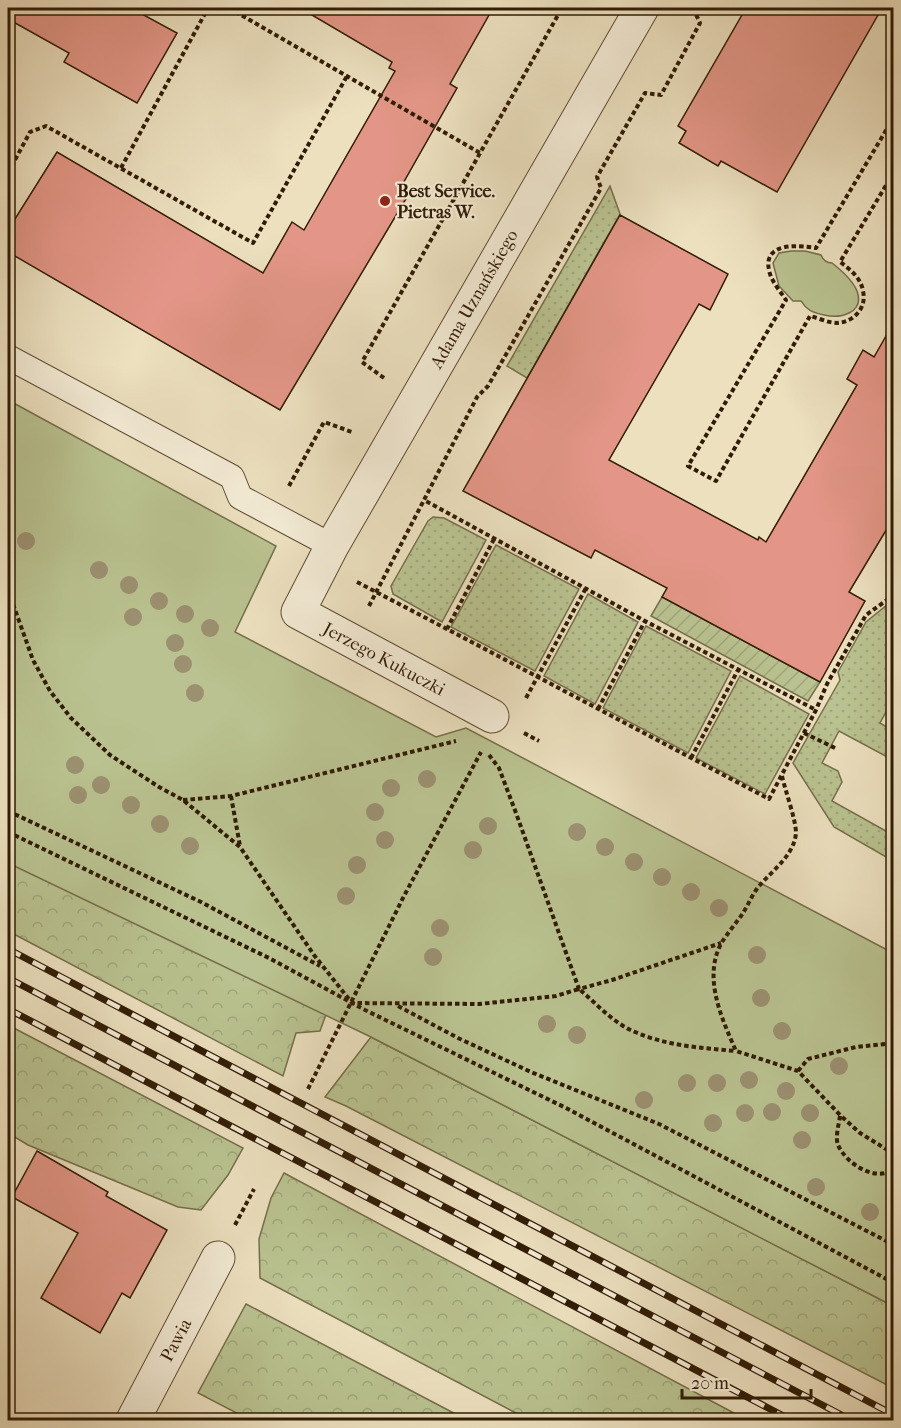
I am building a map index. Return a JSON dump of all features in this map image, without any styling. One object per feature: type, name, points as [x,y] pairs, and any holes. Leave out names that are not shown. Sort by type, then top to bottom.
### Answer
[{"type":"street","name":"Adama Uznańskiego","points":[[309,591],[332,546],[642,8]]},
{"type":"street","name":"Jerzego Kukuczki","points":[[309,591],[298,612],[492,716]]},
{"type":"street","name":"Pawia","points":[[133,1420],[218,1258]]},
{"type":"lane","points":[[8,357],[232,477],[240,497],[332,546]]},
{"type":"path","points":[[121,168],[208,8]]},
{"type":"path","points":[[229,8],[480,153]]},
{"type":"path","points":[[386,379],[362,362],[562,8]]},
{"type":"path","points":[[350,640],[477,397],[488,386],[601,188],[597,177],[645,93],[661,94],[700,23],[693,8]]},
{"type":"path","points":[[8,173],[30,132],[46,126],[253,243],[347,76]]},
{"type":"path","points":[[894,117],[816,248],[798,245],[784,246],[772,253],[769,270],[786,300],[688,466],[716,481],[810,316],[837,323],[855,318],[862,308],[863,291],[854,272],[840,262],[894,172]]},
{"type":"path","points":[[273,514],[324,422],[355,433]]},
{"type":"path","points":[[424,500],[645,621],[816,710]]},
{"type":"path","points":[[494,539],[447,629],[769,799],[816,710],[827,684],[866,615],[894,596]]},
{"type":"path","points":[[537,677],[586,588]]},
{"type":"path","points":[[8,590],[33,660],[50,691],[71,718],[110,755],[183,800],[240,847],[323,968],[352,1003],[479,1004],[556,996],[612,980],[721,943]]},
{"type":"path","points":[[598,709],[645,621]]},
{"type":"path","points":[[691,758],[738,670]]},
{"type":"path","points":[[804,733],[837,749]]},
{"type":"path","points":[[183,800],[231,796],[461,740]]},
{"type":"path","points":[[308,1089],[404,896],[483,749],[499,768],[579,989],[609,1016],[634,1032],[686,1047],[736,1051],[798,1071],[860,1133],[894,1154]]},
{"type":"path","points":[[736,1051],[719,1015],[715,967],[721,943],[743,914],[759,886],[792,848],[796,832],[782,776]]},
{"type":"path","points":[[231,796],[240,847]]},
{"type":"path","points":[[8,811],[201,902],[323,968]]},
{"type":"path","points":[[8,832],[269,958],[352,1003],[566,1108],[894,1283]]},
{"type":"path","points":[[396,1005],[458,1038],[531,1072],[659,1124],[894,1245]]},
{"type":"path","points":[[798,1071],[808,1059],[856,1047],[894,1043]]},
{"type":"path","points":[[840,1115],[837,1143],[849,1161],[868,1172],[889,1172],[894,1169]]},
{"type":"green space","points":[[610,186],[620,214],[527,378],[507,366]]},
{"type":"green space","points":[[805,251],[821,255],[825,261],[832,263],[843,272],[857,291],[859,299],[854,309],[844,315],[830,316],[811,311],[801,301],[793,301],[779,286],[773,263],[779,253]]},
{"type":"green space","points":[[8,400],[276,546],[235,632],[436,737],[466,728],[893,953],[893,1306],[371,1037],[8,863]]},
{"type":"green space","points":[[433,517],[444,518],[486,540],[442,622],[393,594],[391,586],[428,521]]},
{"type":"green space","points":[[496,545],[579,589],[535,671],[451,627]]},
{"type":"green space","points":[[588,594],[638,622],[595,704],[544,676]]},
{"type":"green space","points":[[662,597],[820,682],[808,701],[651,616]]},
{"type":"green space","points":[[893,600],[893,699],[880,723],[893,731],[893,760],[839,731],[822,763],[838,771],[842,782],[832,801],[893,835],[893,861],[834,827],[793,763],[840,680],[838,672],[866,622]]},
{"type":"green space","points":[[646,626],[731,671],[688,753],[603,708]]},
{"type":"green space","points":[[740,676],[809,714],[765,794],[696,758]]},
{"type":"green space","points":[[8,853],[328,1009],[320,1031],[296,1033],[283,1076],[8,931]]},
{"type":"green space","points":[[8,1025],[243,1148],[228,1175],[201,1210],[178,1207],[28,1145],[8,1133]]},
{"type":"green space","points":[[371,1037],[893,1306],[893,1388],[325,1097]]},
{"type":"green space","points":[[284,1173],[747,1420],[529,1420],[260,1278],[259,1239],[271,1198]]},
{"type":"green space","points":[[246,1304],[467,1420],[250,1420],[198,1393]]},
{"type":"building","points":[[8,8],[131,8],[177,33],[137,103],[64,62],[69,53],[8,19]]},
{"type":"building","points":[[300,8],[493,8],[450,84],[457,88],[401,187],[410,192],[280,410],[8,252],[8,230],[57,152],[263,273],[292,222],[304,230],[395,71],[389,68],[392,62]]},
{"type":"building","points":[[746,8],[882,8],[777,192],[721,161],[718,166],[679,143],[686,131],[678,126]]},
{"type":"building","points":[[620,215],[728,274],[710,310],[699,304],[609,460],[758,540],[759,537],[766,542],[857,385],[847,379],[863,350],[874,357],[894,322],[894,517],[849,592],[865,601],[820,682],[662,597],[667,588],[595,550],[591,558],[463,491]]},
{"type":"building","points":[[37,1151],[108,1192],[106,1196],[167,1230],[130,1298],[122,1293],[100,1333],[41,1298],[78,1233],[12,1197]]},
{"type":"railway","points":[[8,949],[894,1415]]},
{"type":"railway","points":[[8,978],[851,1420]]},
{"type":"railway","points":[[8,1009],[791,1420]]},
{"type":"place","name":"Best Service. Pietras W.","points":[[385,201]]}]
